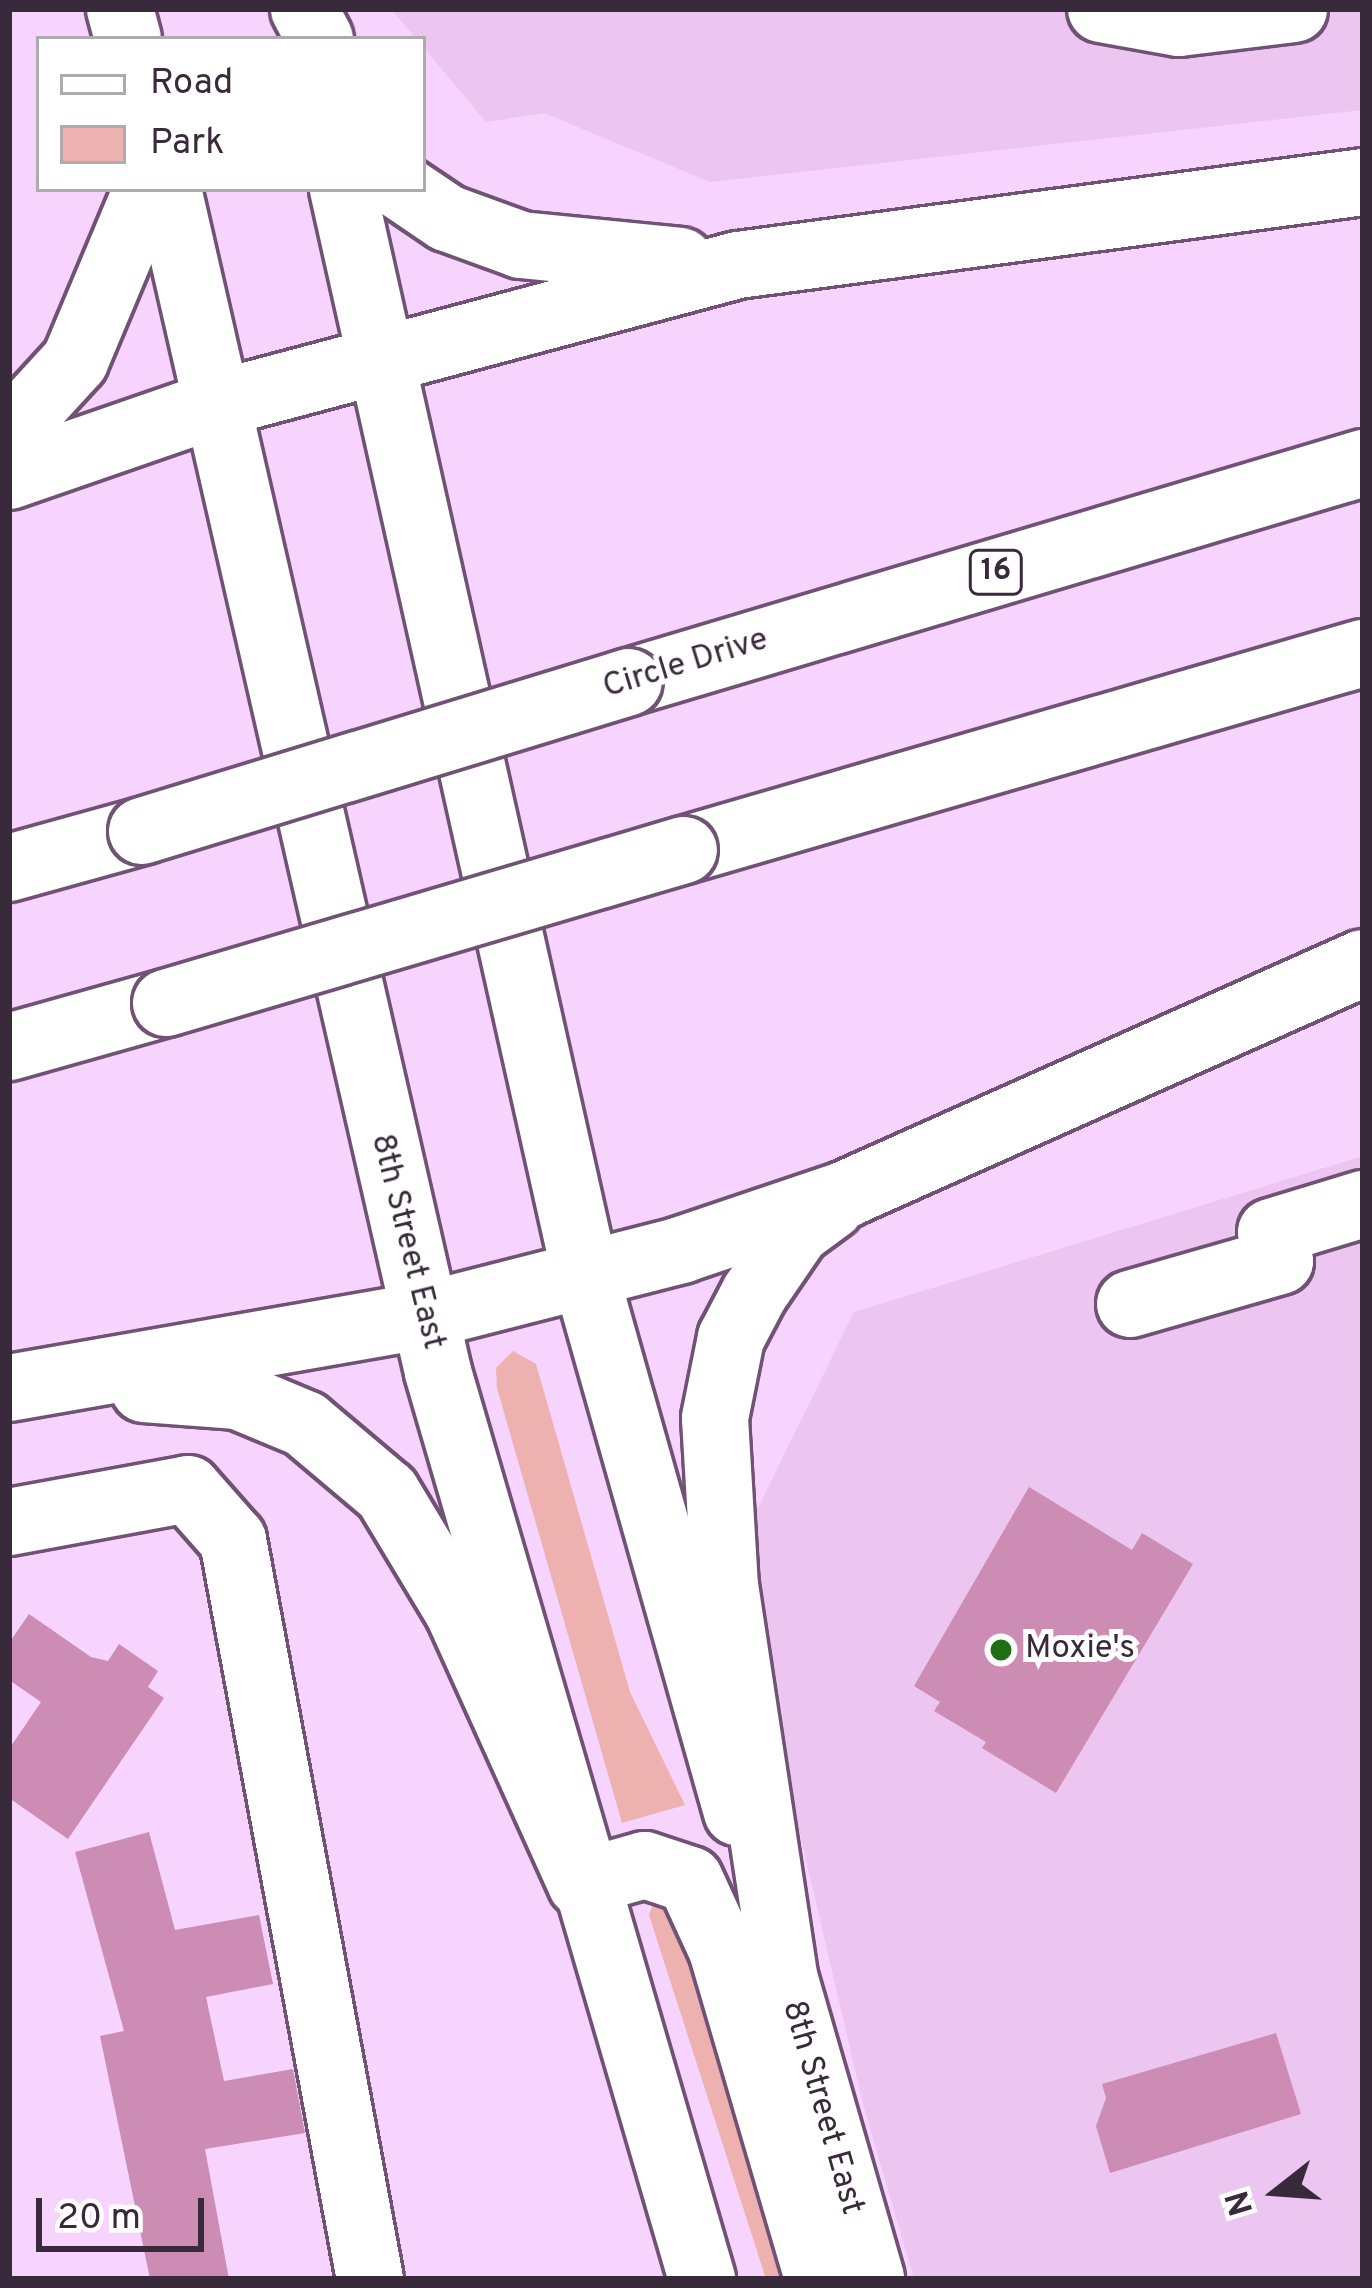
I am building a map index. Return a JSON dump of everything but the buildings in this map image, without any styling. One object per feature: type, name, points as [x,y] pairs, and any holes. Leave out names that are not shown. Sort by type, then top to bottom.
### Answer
[{"type":"main road","points":[[301,9],[318,36]]},
{"type":"main road","points":[[1101,9],[1179,23],[1294,9]]},
{"type":"main road","points":[[9,476],[217,404],[738,265],[1363,182]]},
{"type":"main road","points":[[9,433],[75,361],[146,192]]},
{"type":"main road","name":"8th Street East","points":[[169,192],[423,1316],[581,1883],[702,2279]]},
{"type":"main road","name":"8th Street East","points":[[344,192],[385,358],[586,1277],[871,2279]]},
{"type":"main road","points":[[408,192],[447,218],[521,245],[738,265]]},
{"type":"main road","name":"Circle Drive","points":[[9,868],[1363,463]]},
{"type":"main road","points":[[9,1047],[1363,653]]},
{"type":"main road","points":[[9,1392],[423,1316],[586,1277],[846,1194],[1363,963]]},
{"type":"main road","points":[[785,1982],[725,1586],[715,1418],[731,1338],[754,1294],[797,1231],[846,1194]]},
{"type":"main road","points":[[1130,1304],[1280,1261],[1271,1232],[1363,1204]]},
{"type":"main road","points":[[9,1392],[100,1386],[238,1396],[335,1443],[387,1492],[458,1611],[581,1883],[645,1865],[690,1880],[722,1950],[818,2279]]},
{"type":"main road","points":[[9,1522],[188,1489],[233,1540],[370,2279]]},
{"type":"shaded area","points":[[391,9],[1363,9],[1363,110],[710,182],[544,113],[486,122],[426,51],[426,36],[414,36]]},
{"type":"shaded area","points":[[1363,1156],[1363,2279],[914,2279],[863,2104],[735,1555],[854,1312]]},
{"type":"green space","points":[[513,1351],[536,1364],[630,1692],[685,1805],[622,1823],[497,1388],[496,1368]]},
{"type":"green space","points":[[656,1897],[678,1909],[782,2279],[766,2279],[649,1915]]},
{"type":"place","name":"Moxie's","points":[[1001,1650]]}]
